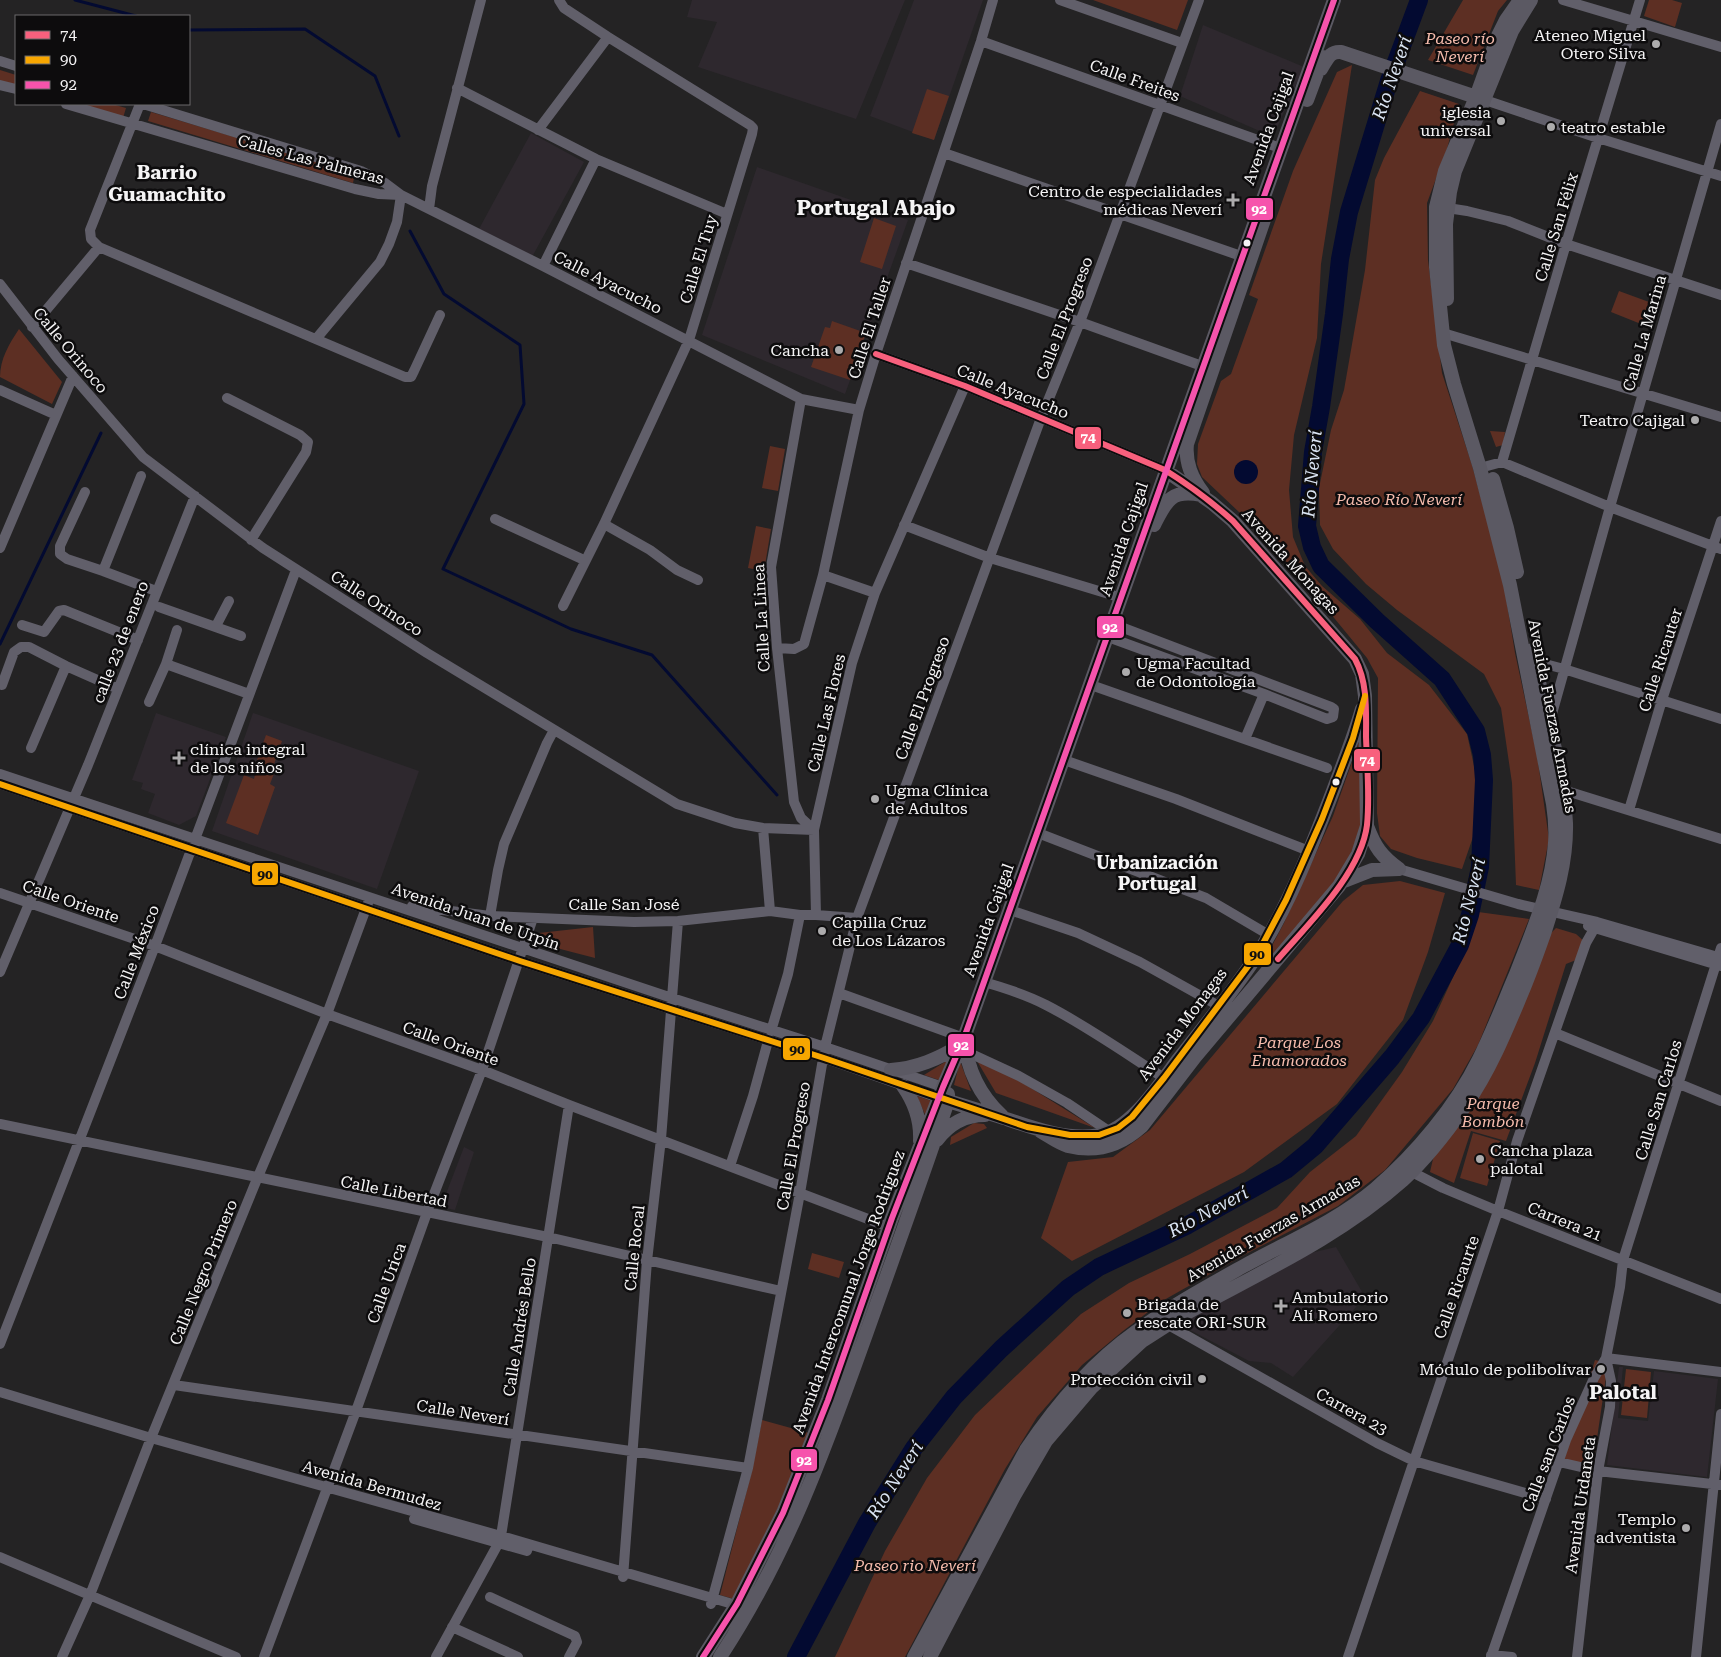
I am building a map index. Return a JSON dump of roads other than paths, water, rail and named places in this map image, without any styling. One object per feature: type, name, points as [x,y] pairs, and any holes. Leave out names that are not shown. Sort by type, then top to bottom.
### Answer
[{"type":"main road","name":"Avenida Cajigal","points":[[943,1095],[963,1045],[1122,598],[1165,470],[1334,0]]},
{"type":"main road","name":"Avenida Cajigal","points":[[1207,499],[1191,473],[1186,454],[1187,444],[1342,0]]},
{"type":"main road","name":"Avenida Fuerzas Armadas","points":[[914,1657],[1026,1450],[1043,1425],[1092,1369],[1137,1330],[1181,1316],[1294,1255],[1332,1232],[1375,1202],[1406,1169],[1432,1149],[1465,1106],[1477,1088],[1505,1034],[1530,974],[1546,911],[1560,881],[1565,850],[1566,823],[1556,788],[1529,660],[1509,537],[1490,466],[1468,406],[1447,335],[1448,305],[1441,208],[1480,98],[1498,36],[1506,20],[1520,0]]},
{"type":"main road","name":"Avenida Fuerzas Armadas","points":[[1480,98],[1512,31],[1531,0]]},
{"type":"main road","points":[[1315,80],[1329,55],[1334,52],[1341,52],[1480,98]]},
{"type":"main road","name":"Avenida Monagas","points":[[943,1095],[991,1115],[1040,1131],[1067,1145],[1085,1149],[1115,1144],[1132,1135],[1142,1126],[1195,1057],[1344,881],[1358,854],[1367,826],[1365,696],[1362,674],[1355,660],[1233,521],[1207,499],[1165,470]]},
{"type":"main road","points":[[1129,577],[1169,498],[1183,493],[1207,499]]},
{"type":"main road","name":"Avenida Fuerzas Armadas","points":[[1529,660],[1549,725],[1556,788]]},
{"type":"main road","name":"Avenida Monagas","points":[[1040,1131],[1070,1135],[1099,1135],[1118,1128],[1132,1117],[1219,1006],[1269,935],[1309,851],[1353,738],[1365,696]]},
{"type":"main road","points":[[1367,826],[1375,846],[1385,859],[1399,869]]},
{"type":"main road","points":[[1344,881],[1372,870],[1399,869]]},
{"type":"main road","points":[[891,1070],[921,1065],[935,1060],[963,1045],[970,1071],[979,1089],[995,1110],[1006,1119]]},
{"type":"main road","points":[[903,1086],[914,1104],[918,1115],[925,1151]]},
{"type":"main road","name":"Avenida Intercomunal Jorge Rodriguez","points":[[720,1657],[749,1611],[789,1534],[808,1490],[840,1406],[943,1095]]},
{"type":"main road","points":[[925,1151],[954,1124],[965,1118],[991,1115]]},
{"type":"main road","name":"Avenida Intercomunal Jorge Rodriguez","points":[[703,1657],[735,1607],[770,1541],[799,1476],[889,1227],[925,1151]]},
{"type":"main road","name":"Avenida Fuerzas Armadas","points":[[930,1657],[1014,1496],[1046,1441],[1092,1387],[1162,1321]]},
{"type":"street","points":[[429,209],[432,186],[481,0]]},
{"type":"street","name":"Calle El Tuy","points":[[559,0],[564,8],[752,128],[752,134],[690,340],[604,524],[584,560],[563,606]]},
{"type":"street","name":"Calle El Taller","points":[[777,648],[794,649],[804,644],[823,575],[859,410],[993,0]]},
{"type":"street","points":[[1060,0],[1182,43]]},
{"type":"street","name":"Calle El Progreso","points":[[712,1601],[748,1468],[800,1193],[825,1047],[857,918],[1041,418],[1080,322],[1199,0]]},
{"type":"street","points":[[1563,0],[1721,48]]},
{"type":"street","name":"Calle San Félix","points":[[1490,466],[1532,360],[1640,0]]},
{"type":"street","points":[[538,130],[608,37]]},
{"type":"street","name":"Calle Freites","points":[[981,41],[1280,148]]},
{"type":"street","points":[[0,61],[15,66]]},
{"type":"street","points":[[0,85],[15,89]]},
{"type":"street","points":[[457,88],[596,159],[727,214]]},
{"type":"street","points":[[1480,98],[1598,138],[1721,176]]},
{"type":"street","name":"Calles Las Palmeras","points":[[69,105],[355,189],[401,196]]},
{"type":"street","points":[[141,105],[90,230],[91,239],[99,247],[405,377],[411,376],[440,315]]},
{"type":"street","name":"Calles Las Palmeras","points":[[144,105],[361,171],[385,183],[401,196]]},
{"type":"street","name":"Calle La Marina","points":[[1549,725],[1642,394],[1721,124]]},
{"type":"street","points":[[944,153],[1241,256]]},
{"type":"street","points":[[543,266],[596,159]]},
{"type":"street","points":[[316,339],[380,262],[397,222],[401,196]]},
{"type":"street","name":"Calle Ayacucho","points":[[401,196],[690,340],[801,399],[859,410]]},
{"type":"street","points":[[1441,208],[1508,221],[1566,244],[1721,295]]},
{"type":"street","points":[[32,327],[99,247]]},
{"type":"street","points":[[906,264],[1080,322],[1202,366]]},
{"type":"street","name":"Calle Orinoco","points":[[0,284],[32,327],[143,457],[251,540],[428,653],[677,804],[734,823],[763,828],[814,830]]},
{"type":"street","points":[[1447,335],[1721,417]]},
{"type":"street","name":"Calle Ayacucho","points":[[876,354],[965,386],[1165,470]]},
{"type":"street","points":[[0,548],[73,376]]},
{"type":"street","name":"Calle Las Flores","points":[[816,915],[814,830],[852,663],[875,593],[965,386]]},
{"type":"street","points":[[0,390],[56,416]]},
{"type":"street","points":[[227,398],[308,442],[306,452],[251,540]]},
{"type":"street","name":"Calle La Linea","points":[[801,399],[771,567],[777,648],[794,802],[801,818],[814,830]]},
{"type":"street","points":[[1490,466],[1610,507],[1717,548]]},
{"type":"street","points":[[103,571],[140,476]]},
{"type":"street","points":[[85,492],[60,546],[60,554],[67,559],[156,591]]},
{"type":"street","name":"calle 23 de enero","points":[[74,798],[194,496]]},
{"type":"street","points":[[495,518],[584,560]]},
{"type":"street","name":"Calle Ricauter","points":[[1629,810],[1662,700],[1717,548],[1721,521]]},
{"type":"street","points":[[604,524],[650,550],[677,570],[698,580]]},
{"type":"street","points":[[904,525],[990,558],[1122,598]]},
{"type":"street","name":"Calle México","points":[[0,1344],[155,946],[296,570]]},
{"type":"street","points":[[823,575],[875,593]]},
{"type":"street","points":[[216,626],[229,601]]},
{"type":"street","points":[[159,607],[242,636]]},
{"type":"street","points":[[22,625],[44,632],[59,611],[64,610],[138,640]]},
{"type":"street","points":[[149,702],[166,664],[177,630]]},
{"type":"street","points":[[1110,630],[1331,707],[1334,710],[1333,717],[1327,719],[1110,630]]},
{"type":"street","points":[[2,685],[14,652],[21,647],[28,647],[118,689]]},
{"type":"street","points":[[1529,660],[1564,669],[1721,719]]},
{"type":"street","points":[[166,664],[250,694]]},
{"type":"street","points":[[31,748],[66,666]]},
{"type":"street","points":[[1091,685],[1326,768]]},
{"type":"street","points":[[1245,739],[1264,694]]},
{"type":"street","points":[[490,916],[504,844],[546,743],[554,730]]},
{"type":"street","points":[[1064,760],[1176,799],[1309,851]]},
{"type":"street","name":"Avenida Juan de Urpín","points":[[0,774],[74,798],[366,908],[671,1010],[769,1036],[825,1047],[891,1070],[943,1095]]},
{"type":"street","name":"Avenida Juan de Urpín","points":[[0,784],[69,808],[370,896],[672,998],[824,1058],[903,1086],[943,1095]]},
{"type":"street","points":[[1556,788],[1721,839]]},
{"type":"street","points":[[0,972],[74,798]]},
{"type":"street","points":[[763,828],[770,911]]},
{"type":"street","points":[[1038,834],[1206,898],[1269,935]]},
{"type":"street","points":[[1399,869],[1518,904],[1597,922],[1719,959]]},
{"type":"street","name":"Calle Oriente","points":[[0,893],[155,946],[328,1014],[482,1070],[889,1227]]},
{"type":"street","name":"Calle Negro Primero","points":[[62,1657],[90,1595],[150,1440],[257,1178],[328,1014],[370,896]]},
{"type":"street","name":"Calle San José","points":[[390,903],[490,916],[634,922],[678,921],[770,911],[800,915],[857,918]]},
{"type":"street","points":[[1010,910],[1078,933],[1140,962],[1219,1006]]},
{"type":"street","points":[[1546,911],[1594,929],[1719,959]]},
{"type":"street","points":[[730,1166],[753,1096],[788,974],[800,915]]},
{"type":"street","name":"Calle Urica","points":[[264,1657],[356,1411],[427,1213],[482,1070],[533,918]]},
{"type":"street","name":"Calle Rocal","points":[[623,1575],[647,1261],[661,1139],[678,921]]},
{"type":"street","name":"Calle Ricaurte","points":[[1348,1657],[1498,1211],[1517,1141],[1586,943],[1594,929]]},
{"type":"street","name":"Calle San Carlos","points":[[1623,1260],[1719,959]]},
{"type":"street","points":[[984,982],[1045,1004],[1164,1078]]},
{"type":"street","points":[[839,993],[963,1045],[1067,1103],[1110,1132]]},
{"type":"street","points":[[1555,1033],[1721,1101]]},
{"type":"street","name":"Calle Andrés Bello","points":[[436,1657],[500,1540],[569,1105]]},
{"type":"street","name":"Calle Libertad","points":[[0,1124],[548,1237],[781,1291]]},
{"type":"street","name":"Carrera 21","points":[[1406,1169],[1443,1188],[1498,1211],[1721,1299]]},
{"type":"street","name":"Calle san Carlos","points":[[1491,1656],[1566,1440],[1594,1378],[1606,1358],[1620,1287],[1623,1260]]},
{"type":"street","name":"Carrera 23","points":[[1162,1321],[1377,1443],[1414,1461],[1546,1499]]},
{"type":"street","points":[[1606,1358],[1721,1372]]},
{"type":"street","name":"Avenida Urdaneta","points":[[1577,1657],[1598,1471],[1610,1407],[1611,1381],[1606,1358]]},
{"type":"street","name":"Calle Neverí","points":[[174,1385],[748,1468]]},
{"type":"street","name":"Avenida Bermudez","points":[[0,1392],[150,1440]]},
{"type":"street","name":"Avenida Bermudez","points":[[0,1398],[735,1607]]},
{"type":"street","points":[[1696,1657],[1717,1485],[1721,1414]]},
{"type":"street","points":[[1559,1462],[1598,1471],[1717,1485]]},
{"type":"street","points":[[0,1557],[236,1657]]},
{"type":"street","points":[[490,1598],[574,1636],[577,1642],[569,1657]]},
{"type":"street","points":[[452,1627],[518,1657]]},
{"type":"street","points":[[1491,1656],[1512,1657]]},
{"type":"water","points":[[1246,460],[1251,461],[1257,467],[1257,477],[1251,483],[1246,484],[1241,483],[1235,477],[1234,472],[1235,467],[1241,461]]},
{"type":"waterway","points":[[75,0],[132,15]]},
{"type":"waterway","name":"Río Neverí","points":[[796,1657],[867,1523],[914,1448],[954,1397],[1001,1349],[1068,1288],[1099,1267],[1188,1225],[1286,1170],[1315,1146],[1392,1057],[1421,1018],[1460,945],[1470,915],[1480,867],[1484,780],[1482,755],[1476,731],[1442,679],[1377,621],[1321,566],[1312,547],[1307,526],[1313,452],[1321,407],[1340,259],[1349,212],[1389,81],[1419,0]]},
{"type":"waterway","points":[[190,30],[305,29],[375,76],[399,136]]},
{"type":"waterway","points":[[410,231],[444,294],[520,345],[524,404],[443,569],[571,629],[652,655],[777,795]]},
{"type":"waterway","points":[[0,644],[101,433]]},
{"type":"place","name":"Ateneo Miguel Otero Silva","points":[[1656,44]]},
{"type":"place","name":"iglesia universal","points":[[1501,121]]},
{"type":"place","name":"teatro estable","points":[[1551,127]]},
{"type":"place","name":"Centro de especialidades médicas Neverí","points":[[1233,200]]},
{"type":"place","name":"Cancha","points":[[839,350]]},
{"type":"place","name":"Teatro Cajigal","points":[[1695,420]]},
{"type":"place","name":"Ugma Facultad de Odontología","points":[[1126,672]]},
{"type":"place","name":"clínica integral de los niños","points":[[179,758]]},
{"type":"place","name":"Ugma Clínica de Adultos","points":[[875,799]]},
{"type":"place","name":"Capilla Cruz de Los Lázaros","points":[[822,931]]},
{"type":"place","name":"Cancha plaza palotal","points":[[1480,1159]]},
{"type":"place","name":"Ambulatorio Alí Romero","points":[[1281,1306]]},
{"type":"place","name":"Brigada de rescate ORI-SUR","points":[[1127,1313]]},
{"type":"place","name":"Módulo de polibolívar","points":[[1601,1369]]},
{"type":"place","name":"Protección civil","points":[[1202,1379]]},
{"type":"place","name":"Templo adventista","points":[[1686,1528]]},
{"type":"district","name":"Barrio Guamachito","points":[[167,183]]},
{"type":"district","name":"Portugal Abajo","points":[[876,208]]},
{"type":"district","name":"Urbanización Portugal","points":[[1157,873]]},
{"type":"district","name":"Palotal","points":[[1623,1392]]},
{"type":"park label","name":"Paseo río Neverí","points":[[1460,47]]},
{"type":"park label","name":"Paseo Río Neverí","points":[[1399,499]]},
{"type":"park label","name":"Parque Los Enamorados","points":[[1299,1051]]},
{"type":"park label","name":"Parque Bombón","points":[[1493,1112]]},
{"type":"park label","name":"Paseo rio Neverí","points":[[915,1565]]}]
